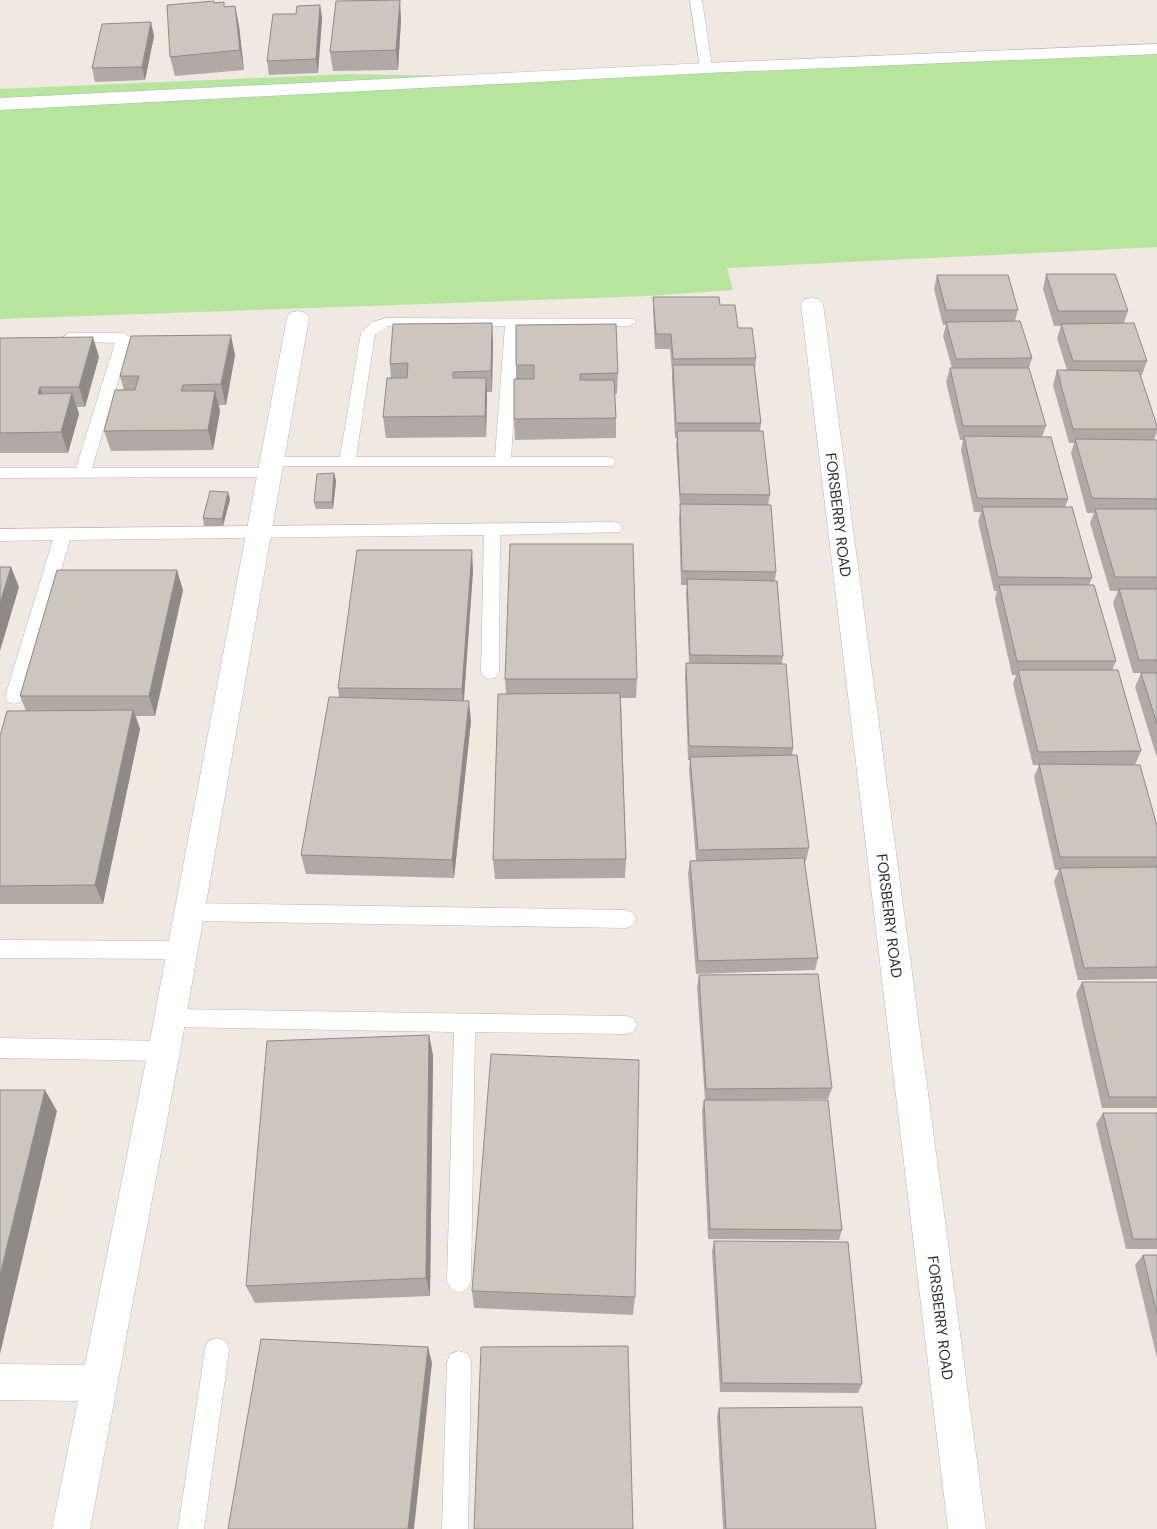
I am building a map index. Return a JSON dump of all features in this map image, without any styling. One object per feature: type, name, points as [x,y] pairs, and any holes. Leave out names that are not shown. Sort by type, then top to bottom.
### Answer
[{"type":"street","points":[[0,104],[706,68],[1157,49]]},
{"type":"street","name":"FORSBERRY ROAD","points":[[812,304],[967,1529]]},
{"type":"street","points":[[71,1529],[164,1051],[298,318]]},
{"type":"street","points":[[0,1382],[98,1383]]},
{"type":"lane","points":[[696,0],[706,68]]},
{"type":"lane","points":[[347,462],[368,333],[377,325],[387,322],[629,322]]},
{"type":"lane","points":[[503,462],[513,322]]},
{"type":"lane","points":[[54,338],[124,338],[82,474]]},
{"type":"lane","points":[[0,474],[82,474],[271,468],[347,462],[607,462]]},
{"type":"lane","points":[[0,535],[258,534],[614,528]]},
{"type":"lane","points":[[490,672],[492,530]]},
{"type":"lane","points":[[14,697],[63,535]]},
{"type":"lane","points":[[189,912],[626,919]]},
{"type":"lane","points":[[0,948],[182,950]]},
{"type":"lane","points":[[170,1018],[626,1025]]},
{"type":"lane","points":[[459,1281],[465,1022]]},
{"type":"lane","points":[[0,1048],[164,1051]]},
{"type":"lane","points":[[191,1529],[217,1350]]},
{"type":"lane","points":[[455,1529],[459,1362]]},
{"type":"green space","points":[[1157,50],[1157,247],[727,268],[733,290],[648,296],[0,319],[0,89],[351,74],[565,78]]},
{"type":"building","points":[[400,0],[396,50],[330,52],[336,1]]},
{"type":"building","points":[[214,1],[214,3],[224,2],[224,7],[235,6],[240,50],[170,57],[167,5]]},
{"type":"building","points":[[320,5],[316,59],[267,61],[273,14],[296,14],[297,6]]},
{"type":"building","points":[[151,22],[142,67],[92,68],[102,24]]},
{"type":"building","points":[[1046,274],[1115,274],[1128,311],[1058,311]]},
{"type":"building","points":[[937,275],[1008,275],[1018,310],[946,310]]},
{"type":"building","points":[[653,297],[719,297],[720,305],[735,305],[738,328],[752,328],[756,358],[673,359],[671,334],[656,334]]},
{"type":"building","points":[[1020,321],[1032,358],[956,359],[946,322]]},
{"type":"building","points":[[492,323],[491,371],[453,372],[453,378],[486,378],[485,416],[383,417],[387,378],[407,378],[408,363],[390,364],[393,324]]},
{"type":"building","points":[[1134,323],[1147,361],[1073,361],[1061,324]]},
{"type":"building","points":[[616,324],[618,373],[580,374],[580,380],[614,380],[616,418],[514,419],[514,379],[534,379],[534,365],[516,365],[516,325]]},
{"type":"building","points":[[231,335],[221,384],[183,385],[181,391],[215,391],[208,430],[104,431],[115,390],[135,390],[139,376],[120,376],[131,336]]},
{"type":"building","points":[[93,337],[79,387],[40,387],[38,394],[72,393],[61,432],[0,433],[0,338]]},
{"type":"building","points":[[673,365],[754,365],[761,423],[676,423]]},
{"type":"building","points":[[950,368],[1029,368],[1046,426],[963,426]]},
{"type":"building","points":[[1057,370],[1139,371],[1157,429],[1073,429]]},
{"type":"building","points":[[677,431],[763,431],[770,495],[680,494]]},
{"type":"building","points":[[964,436],[1051,437],[1068,499],[977,498]]},
{"type":"building","points":[[1075,439],[1157,440],[1157,499],[1092,498]]},
{"type":"building","points":[[334,473],[332,502],[314,502],[317,474]]},
{"type":"building","points":[[210,491],[228,492],[222,519],[203,518]]},
{"type":"building","points":[[680,504],[771,505],[776,572],[682,571]]},
{"type":"building","points":[[982,507],[1072,507],[1092,578],[998,577]]},
{"type":"building","points":[[1095,509],[1157,509],[1157,577],[1115,577]]},
{"type":"building","points":[[510,544],[633,544],[637,679],[505,679]]},
{"type":"building","points":[[357,550],[472,550],[462,689],[338,688]]},
{"type":"building","points":[[0,567],[11,567],[0,603]]},
{"type":"building","points":[[57,570],[177,570],[149,696],[20,696]]},
{"type":"building","points":[[687,579],[777,581],[783,656],[690,655]]},
{"type":"building","points":[[999,585],[1094,585],[1116,661],[1017,661]]},
{"type":"building","points":[[1119,589],[1157,589],[1157,660],[1139,660]]},
{"type":"building","points":[[686,663],[786,664],[793,748],[689,746]]},
{"type":"building","points":[[1018,670],[1118,670],[1141,751],[1038,752]]},
{"type":"building","points":[[1141,673],[1157,673],[1157,724]]},
{"type":"building","points":[[620,693],[626,859],[493,860],[498,694]]},
{"type":"building","points":[[329,697],[469,701],[452,860],[301,855]]},
{"type":"building","points":[[133,710],[95,885],[0,886],[0,736],[7,711]]},
{"type":"building","points":[[797,755],[809,848],[698,850],[690,757]]},
{"type":"building","points":[[1039,764],[1140,765],[1157,826],[1157,857],[1060,857]]},
{"type":"building","points":[[804,858],[818,958],[698,961],[690,861]]},
{"type":"building","points":[[1157,867],[1157,967],[1084,968],[1060,868]]},
{"type":"building","points":[[818,974],[832,1088],[706,1089],[699,975]]},
{"type":"building","points":[[1082,982],[1157,982],[1157,1097],[1109,1097]]},
{"type":"building","points":[[429,1035],[426,1278],[246,1286],[267,1041]]},
{"type":"building","points":[[491,1054],[639,1060],[635,1297],[472,1291]]},
{"type":"building","points":[[0,1090],[45,1090],[0,1275]]},
{"type":"building","points":[[704,1100],[828,1100],[842,1230],[710,1229]]},
{"type":"building","points":[[1103,1113],[1157,1113],[1157,1239],[1133,1239]]},
{"type":"building","points":[[714,1241],[848,1242],[862,1384],[722,1383]]},
{"type":"building","points":[[1143,1255],[1157,1255],[1157,1314]]},
{"type":"building","points":[[261,1339],[428,1347],[408,1529],[228,1529]]},
{"type":"building","points":[[628,1346],[633,1529],[474,1529],[481,1347]]},
{"type":"building","points":[[862,1407],[876,1529],[726,1529],[719,1408]]}]
